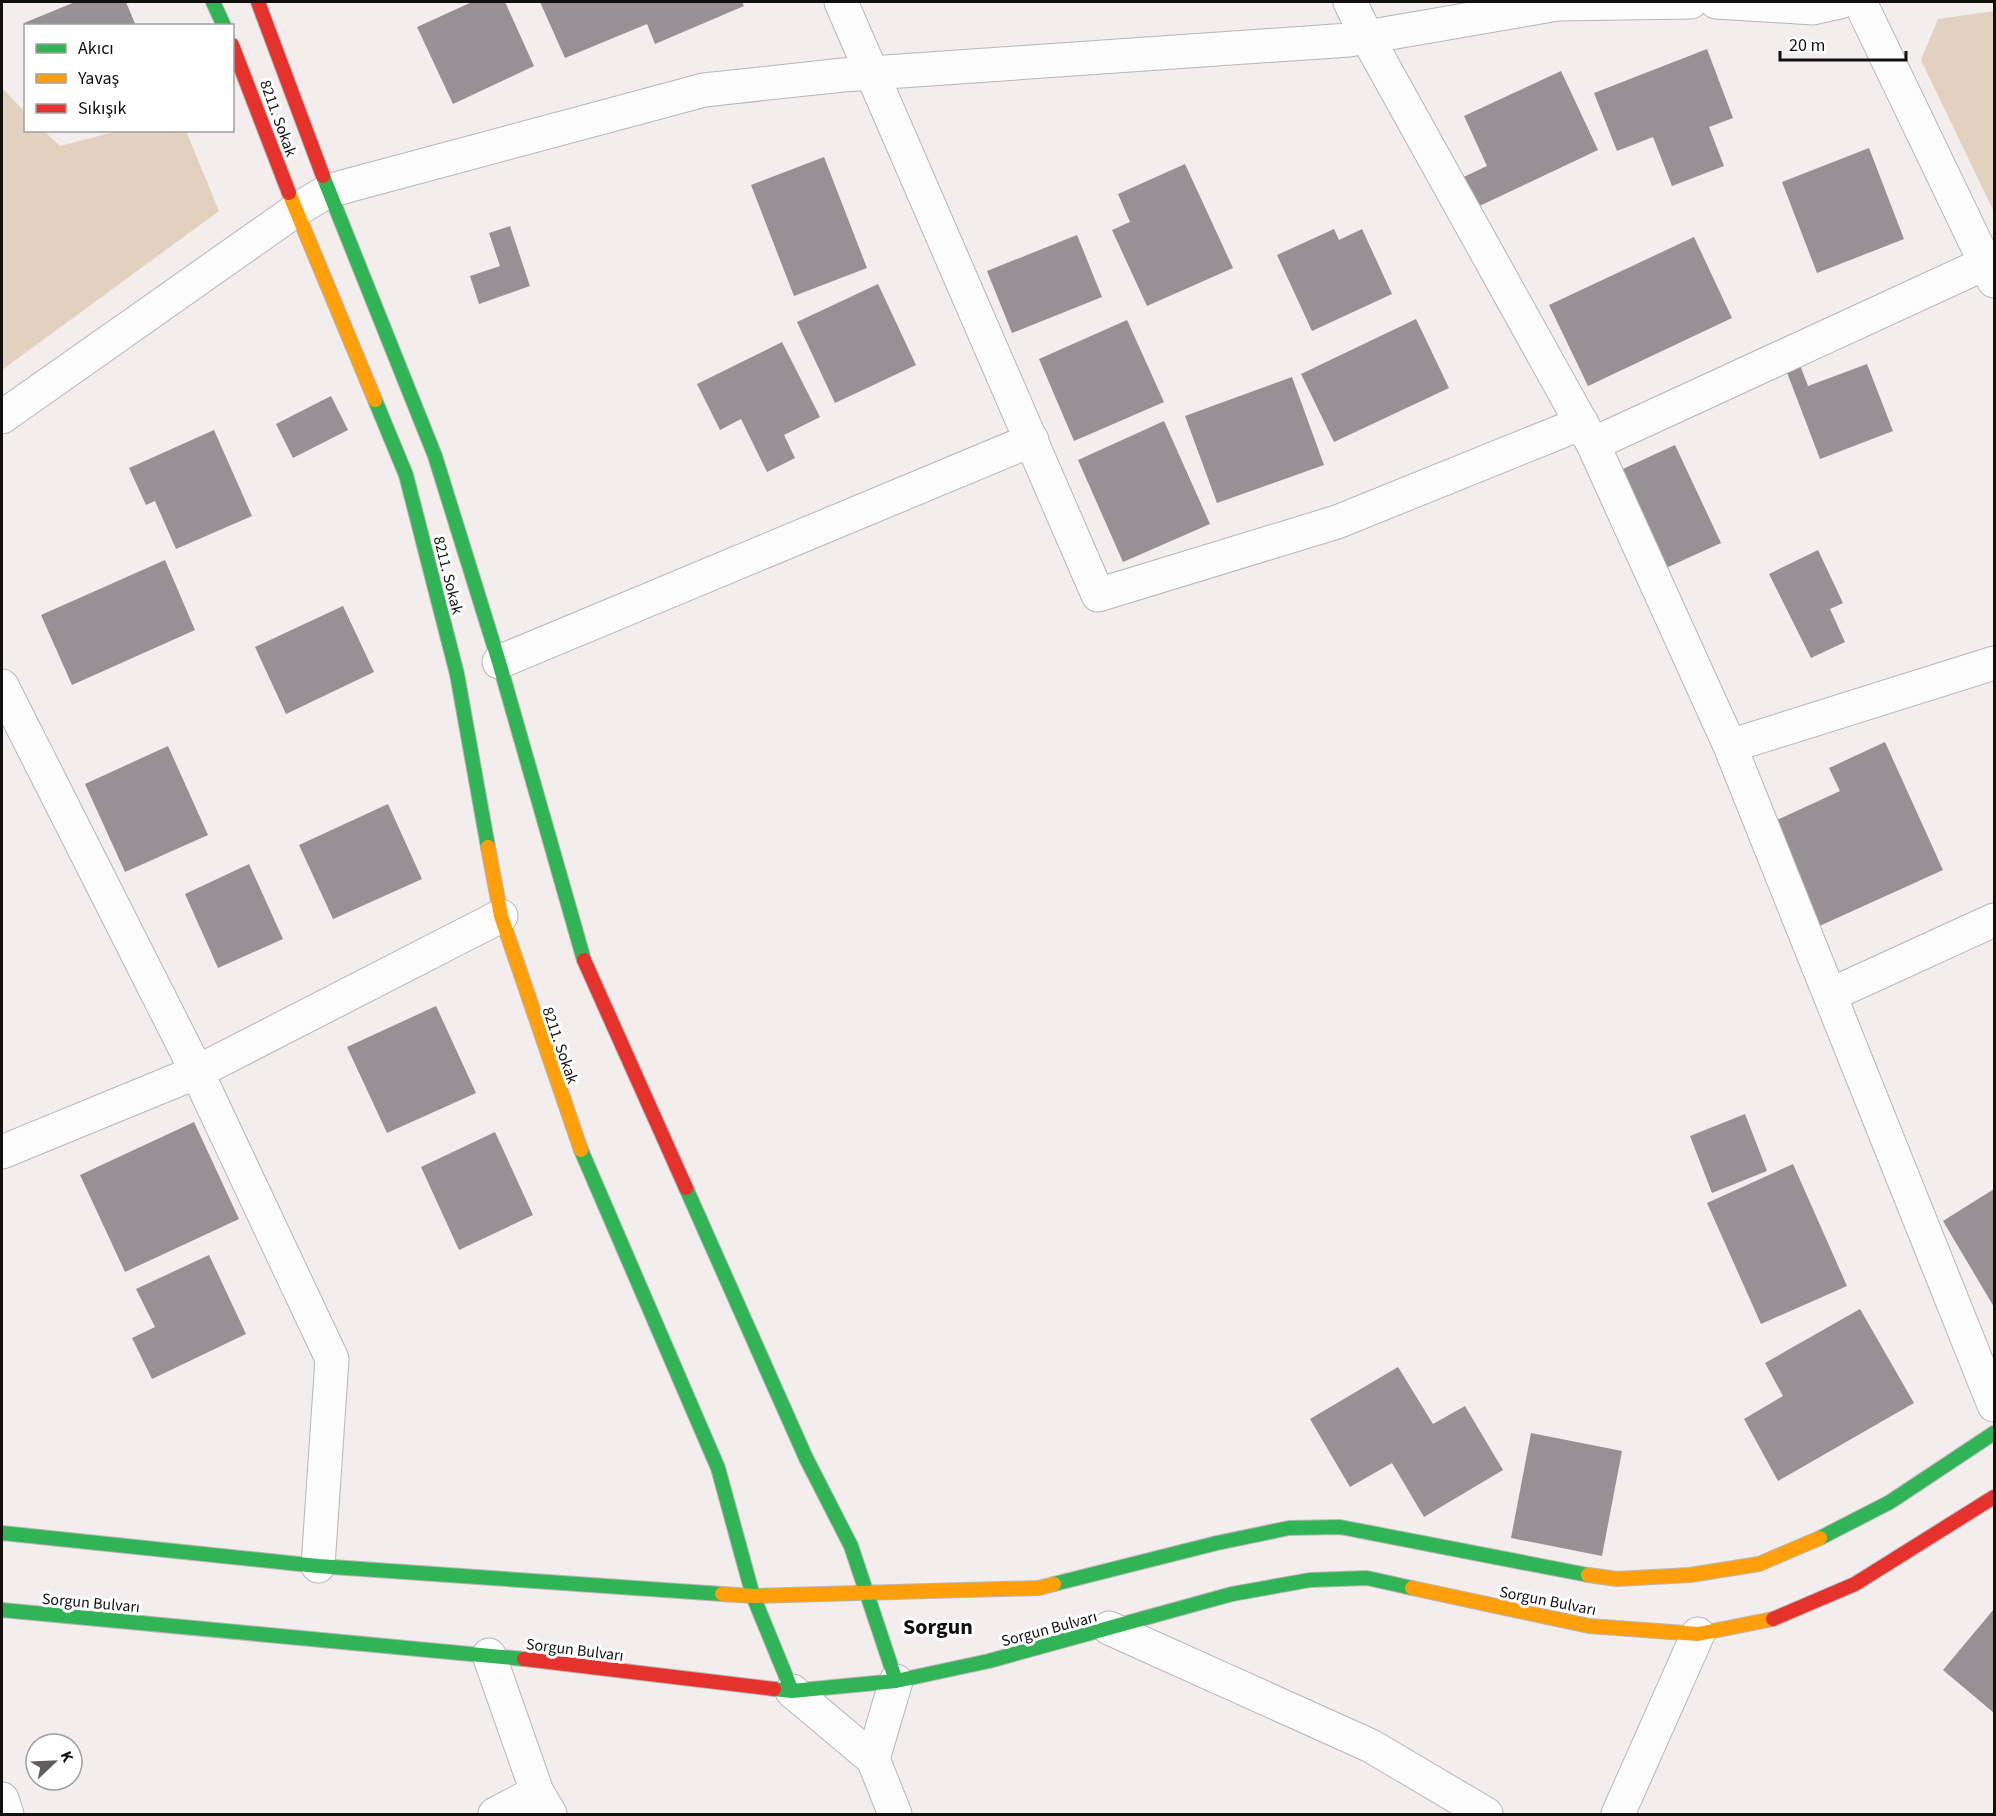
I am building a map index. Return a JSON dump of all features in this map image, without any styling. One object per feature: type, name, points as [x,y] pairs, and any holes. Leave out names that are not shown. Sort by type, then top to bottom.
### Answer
[{"type":"main road","points":[[213,2],[223,24]]},
{"type":"main road","points":[[258,2],[328,191],[435,456],[499,662],[581,953],[806,1458],[851,1546],[896,1681]]},
{"type":"main road","name":"8211. Sokak","points":[[234,50],[296,210],[406,475],[457,674],[501,916],[573,1131],[718,1468],[753,1596],[792,1691]]},
{"type":"main road","name":"Sorgun Bulvarı","points":[[2,1533],[318,1566],[753,1596],[1039,1588],[1227,1540],[1289,1528],[1340,1527],[1540,1567],[1617,1579],[1690,1575],[1758,1564],[1836,1531],[1890,1502],[1995,1433]]},
{"type":"main road","name":"Sorgun Bulvarı","points":[[2,1610],[489,1655],[792,1691],[896,1681],[989,1661],[1232,1594],[1310,1580],[1367,1578],[1589,1626],[1698,1634],[1771,1620],[1855,1584],[1995,1497]]},
{"type":"street","points":[[841,2],[874,73],[1098,596],[1337,522],[1588,434],[1990,272],[1860,2]]},
{"type":"street","points":[[1350,2],[1367,37],[1588,434],[1731,746],[1995,1405]]},
{"type":"street","points":[[2,417],[296,210],[328,191],[704,90],[874,73],[1367,37],[1558,4],[1691,2]]},
{"type":"street","points":[[1716,2],[1813,8],[1840,2]]},
{"type":"street","points":[[499,662],[1032,440]]},
{"type":"street","points":[[1731,746],[1995,663]]},
{"type":"street","points":[[2,686],[196,1072],[332,1359],[318,1566]]},
{"type":"street","points":[[2,1152],[196,1072],[501,916]]},
{"type":"street","points":[[1830,995],[1995,920]]},
{"type":"street","points":[[1109,1628],[1371,1746],[1486,1815]]},
{"type":"street","points":[[1618,1815],[1698,1634]]},
{"type":"street","points":[[489,1655],[543,1803],[495,1815]]},
{"type":"street","points":[[873,1760],[896,1681]]},
{"type":"street","points":[[792,1691],[873,1760],[896,1815]]},
{"type":"street","points":[[2,1799],[7,1815]]},
{"type":"shaded area","points":[[1994,11],[1994,212],[1921,60],[1938,19]]},
{"type":"shaded area","points":[[2,88],[24,111],[24,132],[45,132],[60,146],[114,132],[186,132],[219,211],[2,370]]},
{"type":"building","points":[[75,2],[126,2],[135,24],[24,24]]},
{"type":"building","points":[[472,2],[505,2],[534,66],[453,104],[417,27]]},
{"type":"building","points":[[540,2],[742,2],[744,6],[655,44],[647,24],[565,58]]},
{"type":"building","points":[[1707,49],[1733,118],[1709,127],[1724,166],[1672,186],[1653,137],[1617,151],[1594,93]]},
{"type":"building","points":[[1561,71],[1598,150],[1471,210],[1457,180],[1487,166],[1464,116]]},
{"type":"building","points":[[1869,148],[1904,239],[1817,273],[1782,182]]},
{"type":"building","points":[[824,157],[867,268],[794,296],[751,185]]},
{"type":"building","points":[[1185,164],[1233,268],[1147,306],[1112,230],[1130,222],[1118,194]]},
{"type":"building","points":[[510,226],[530,286],[479,304],[470,276],[500,266],[489,233]]},
{"type":"building","points":[[1334,229],[1339,240],[1362,229],[1392,294],[1312,331],[1277,255]]},
{"type":"building","points":[[1077,235],[1102,297],[1012,333],[987,271]]},
{"type":"building","points":[[1694,237],[1732,318],[1588,386],[1549,305]]},
{"type":"building","points":[[878,284],[916,365],[835,403],[797,322]]},
{"type":"building","points":[[1416,319],[1449,388],[1334,442],[1301,374]]},
{"type":"building","points":[[1127,320],[1164,402],[1074,441],[1039,359]]},
{"type":"building","points":[[782,342],[820,417],[784,435],[795,458],[767,472],[741,419],[720,430],[697,384]]},
{"type":"building","points":[[1867,364],[1893,431],[1820,459],[1786,370],[1800,365],[1808,386]]},
{"type":"building","points":[[1292,377],[1324,465],[1217,503],[1185,416]]},
{"type":"building","points":[[331,396],[348,430],[293,458],[276,424]]},
{"type":"building","points":[[1164,421],[1210,524],[1123,562],[1078,460]]},
{"type":"building","points":[[214,430],[252,516],[176,549],[155,501],[146,505],[129,468]]},
{"type":"building","points":[[1675,445],[1721,543],[1657,572],[1612,474]]},
{"type":"building","points":[[1818,550],[1843,603],[1830,609],[1845,642],[1811,658],[1769,574]]},
{"type":"building","points":[[165,560],[195,630],[72,685],[41,615]]},
{"type":"building","points":[[343,606],[374,672],[286,714],[255,647]]},
{"type":"building","points":[[1885,742],[1943,870],[1815,928],[1768,824],[1840,791],[1829,768]]},
{"type":"building","points":[[168,746],[208,835],[125,872],[85,784]]},
{"type":"building","points":[[388,804],[422,879],[333,919],[299,845]]},
{"type":"building","points":[[249,864],[283,939],[218,968],[185,894]]},
{"type":"building","points":[[436,1006],[476,1093],[387,1133],[347,1047]]},
{"type":"building","points":[[1745,1114],[1767,1171],[1712,1193],[1690,1136]]},
{"type":"building","points":[[194,1122],[239,1219],[125,1272],[80,1175]]},
{"type":"building","points":[[495,1132],[533,1215],[459,1250],[421,1167]]},
{"type":"building","points":[[1793,1164],[1847,1286],[1761,1324],[1707,1203]]},
{"type":"building","points":[[1994,1189],[1994,1307],[1943,1221]]},
{"type":"building","points":[[209,1255],[246,1334],[152,1379],[132,1338],[155,1327],[136,1289]]},
{"type":"building","points":[[1860,1309],[1914,1403],[1778,1481],[1744,1419],[1783,1396],[1765,1363]]},
{"type":"building","points":[[1398,1367],[1433,1424],[1465,1406],[1503,1470],[1424,1517],[1392,1463],[1350,1487],[1310,1419]]},
{"type":"building","points":[[1531,1433],[1622,1451],[1602,1556],[1511,1538]]},
{"type":"building","points":[[1994,1609],[1994,1713],[1943,1670]]},
{"type":"traffic: fast","points":[[213,2],[223,24]]},
{"type":"traffic: fast","points":[[323,176],[435,456],[499,662],[584,960]]},
{"type":"traffic: fast","points":[[375,400],[406,475],[457,674],[488,847]]},
{"type":"traffic: fast","points":[[581,1150],[718,1468],[753,1596],[792,1691]]},
{"type":"traffic: fast","points":[[686,1188],[806,1458],[851,1546],[896,1681]]},
{"type":"traffic: fast","points":[[1820,1538],[1890,1502],[1994,1433]]},
{"type":"traffic: fast","points":[[1054,1584],[1217,1543],[1289,1528],[1340,1527],[1588,1575]]},
{"type":"traffic: fast","points":[[2,1533],[318,1566],[722,1594]]},
{"type":"traffic: fast","points":[[774,1689],[792,1691],[896,1681],[989,1661],[1232,1594],[1310,1580],[1367,1578],[1412,1588]]},
{"type":"traffic: fast","points":[[2,1610],[524,1659]]},
{"type":"traffic: slow","points":[[289,193],[375,400]]},
{"type":"traffic: slow","points":[[488,847],[501,916],[581,1150]]},
{"type":"traffic: slow","points":[[1588,1575],[1617,1579],[1690,1575],[1759,1564],[1820,1538]]},
{"type":"traffic: slow","points":[[722,1594],[753,1596],[1039,1588],[1054,1584]]},
{"type":"traffic: slow","points":[[1412,1588],[1589,1626],[1698,1634],[1773,1619]]},
{"type":"traffic: jam","points":[[258,2],[323,176]]},
{"type":"traffic: jam","points":[[234,50],[289,193]]},
{"type":"traffic: jam","points":[[584,960],[686,1188]]},
{"type":"traffic: jam","points":[[1773,1619],[1855,1584],[1994,1497]]},
{"type":"traffic: jam","points":[[524,1659],[774,1689]]},
{"type":"district","name":"Sorgun","points":[[938,1626]]}]
